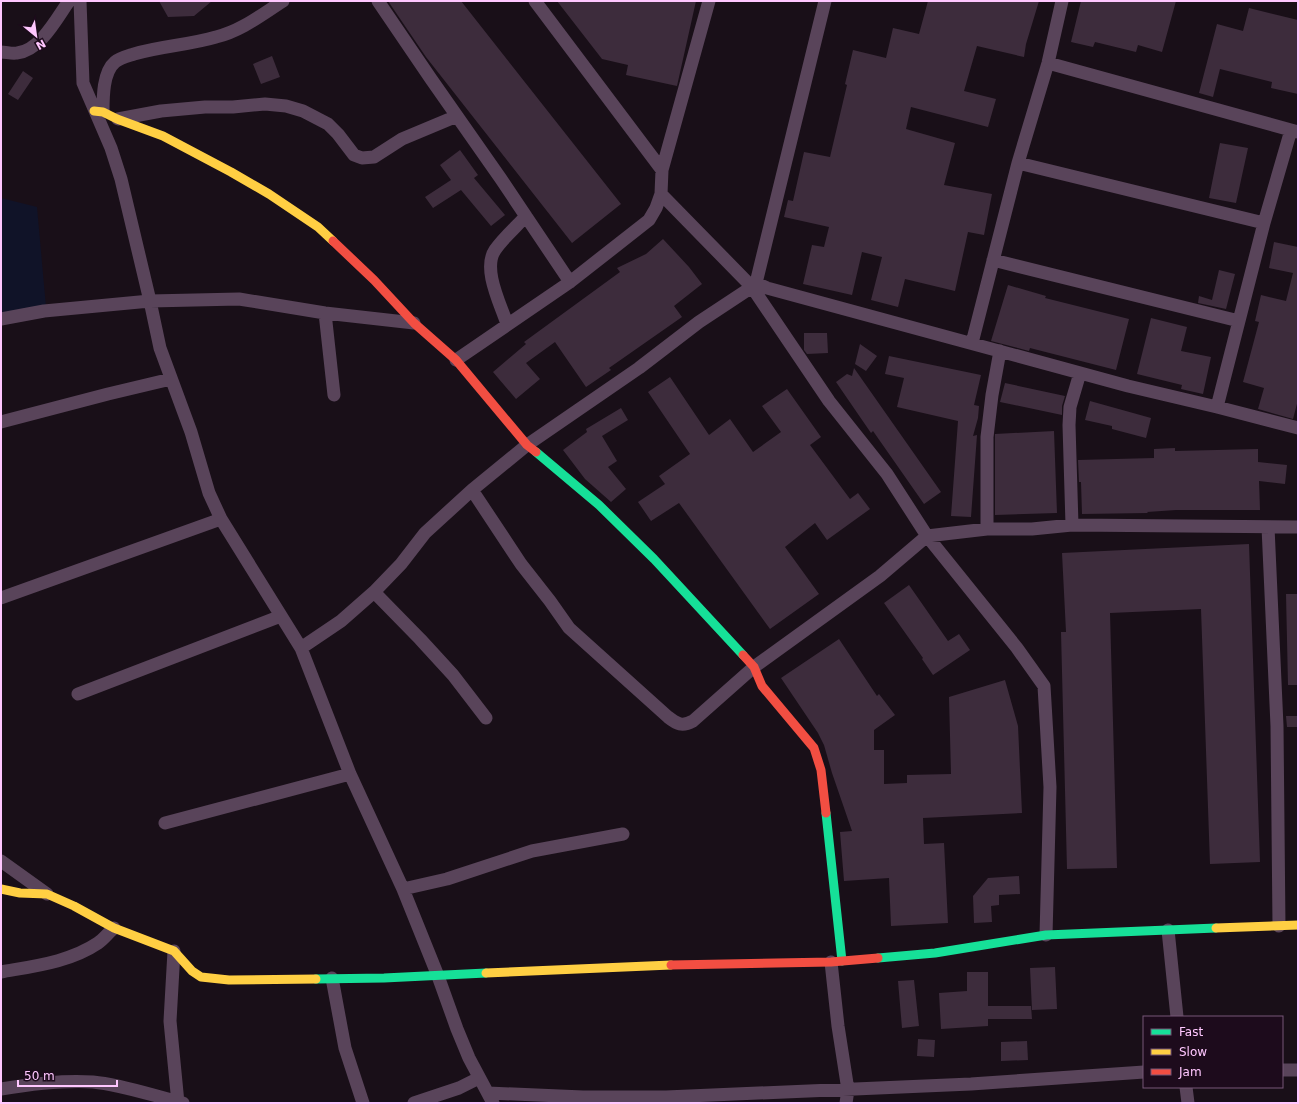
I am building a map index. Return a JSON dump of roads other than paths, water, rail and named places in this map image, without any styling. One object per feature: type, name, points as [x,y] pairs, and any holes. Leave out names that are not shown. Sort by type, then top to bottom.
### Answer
[{"type":"street","points":[[1,52],[17,53],[31,48],[41,40],[69,1]]},
{"type":"street","points":[[80,1],[83,83],[99,112],[121,179],[160,348],[191,432],[209,493],[221,519],[301,648],[350,774],[403,889],[469,1058],[490,1098],[743,1098],[1143,1072]]},
{"type":"street","points":[[99,112],[108,70],[115,62],[127,56],[152,49],[215,38],[232,32],[245,26],[283,1]]},
{"type":"street","points":[[378,1],[570,282]]},
{"type":"street","points":[[535,1],[662,170]]},
{"type":"street","points":[[456,360],[570,282],[649,220],[662,194],[662,170],[709,1]]},
{"type":"street","points":[[301,648],[342,621],[374,592],[401,564],[425,533],[472,490],[527,445],[639,368],[699,322],[754,285],[825,1]]},
{"type":"street","points":[[972,343],[1018,163],[1048,63],[1062,1]]},
{"type":"street","points":[[1048,63],[1294,131],[1264,223],[1217,407]]},
{"type":"street","points":[[117,119],[161,111],[198,108],[265,104],[286,106],[303,111],[328,124],[338,134],[354,155],[362,158],[374,157],[402,139],[457,116]]},
{"type":"street","points":[[99,112],[163,136],[269,194],[318,227],[368,275],[414,323],[456,360],[527,445],[599,505],[654,559],[754,667],[762,686],[814,748],[821,770],[830,834],[838,1026],[848,1090],[846,1103]]},
{"type":"street","points":[[1018,163],[1264,223]]},
{"type":"street","points":[[662,194],[754,285],[829,401],[887,474],[928,536],[1017,648],[1044,686],[1050,787],[1046,935]]},
{"type":"street","points":[[507,324],[491,277],[491,261],[494,251],[526,216]]},
{"type":"street","points":[[993,260],[1239,321]]},
{"type":"street","points":[[754,285],[1128,386],[1298,428]]},
{"type":"street","points":[[1,319],[44,311],[150,301],[239,299],[325,313],[414,323]]},
{"type":"street","points":[[325,313],[334,395]]},
{"type":"street","points":[[987,528],[987,437],[992,395],[1000,351]]},
{"type":"street","points":[[1072,525],[1069,425],[1070,407],[1080,373]]},
{"type":"street","points":[[1,422],[171,379]]},
{"type":"street","points":[[472,490],[521,564],[569,628],[676,723],[686,725],[694,721],[754,667],[880,576],[928,536],[987,528],[1032,529],[1072,525],[1268,528],[1298,527]]},
{"type":"street","points":[[1,598],[221,519]]},
{"type":"street","points":[[1268,528],[1277,726],[1279,926]]},
{"type":"street","points":[[374,592],[453,675],[486,718]]},
{"type":"street","points":[[78,694],[281,616]]},
{"type":"street","points":[[165,823],[350,774]]},
{"type":"street","points":[[403,889],[447,879],[532,851],[623,834]]},
{"type":"street","points":[[1,861],[47,894],[74,906],[114,928],[174,951],[192,971],[201,977],[229,980],[438,976],[636,966],[836,961],[935,953],[1046,935],[1298,925]]},
{"type":"street","points":[[1,888],[20,893],[47,894]]},
{"type":"street","points":[[1,972],[64,959],[86,950],[99,942],[114,928]]},
{"type":"street","points":[[1168,930],[1177,1016]]},
{"type":"street","points":[[1,1089],[60,1081],[94,1082],[130,1089],[180,1103],[170,1021],[174,951]]},
{"type":"street","points":[[332,978],[345,1048],[363,1103]]},
{"type":"street","points":[[1283,1070],[1298,1070]]},
{"type":"street","points":[[414,1103],[459,1088],[479,1078]]},
{"type":"street","points":[[1186,1088],[1188,1103]]}]
